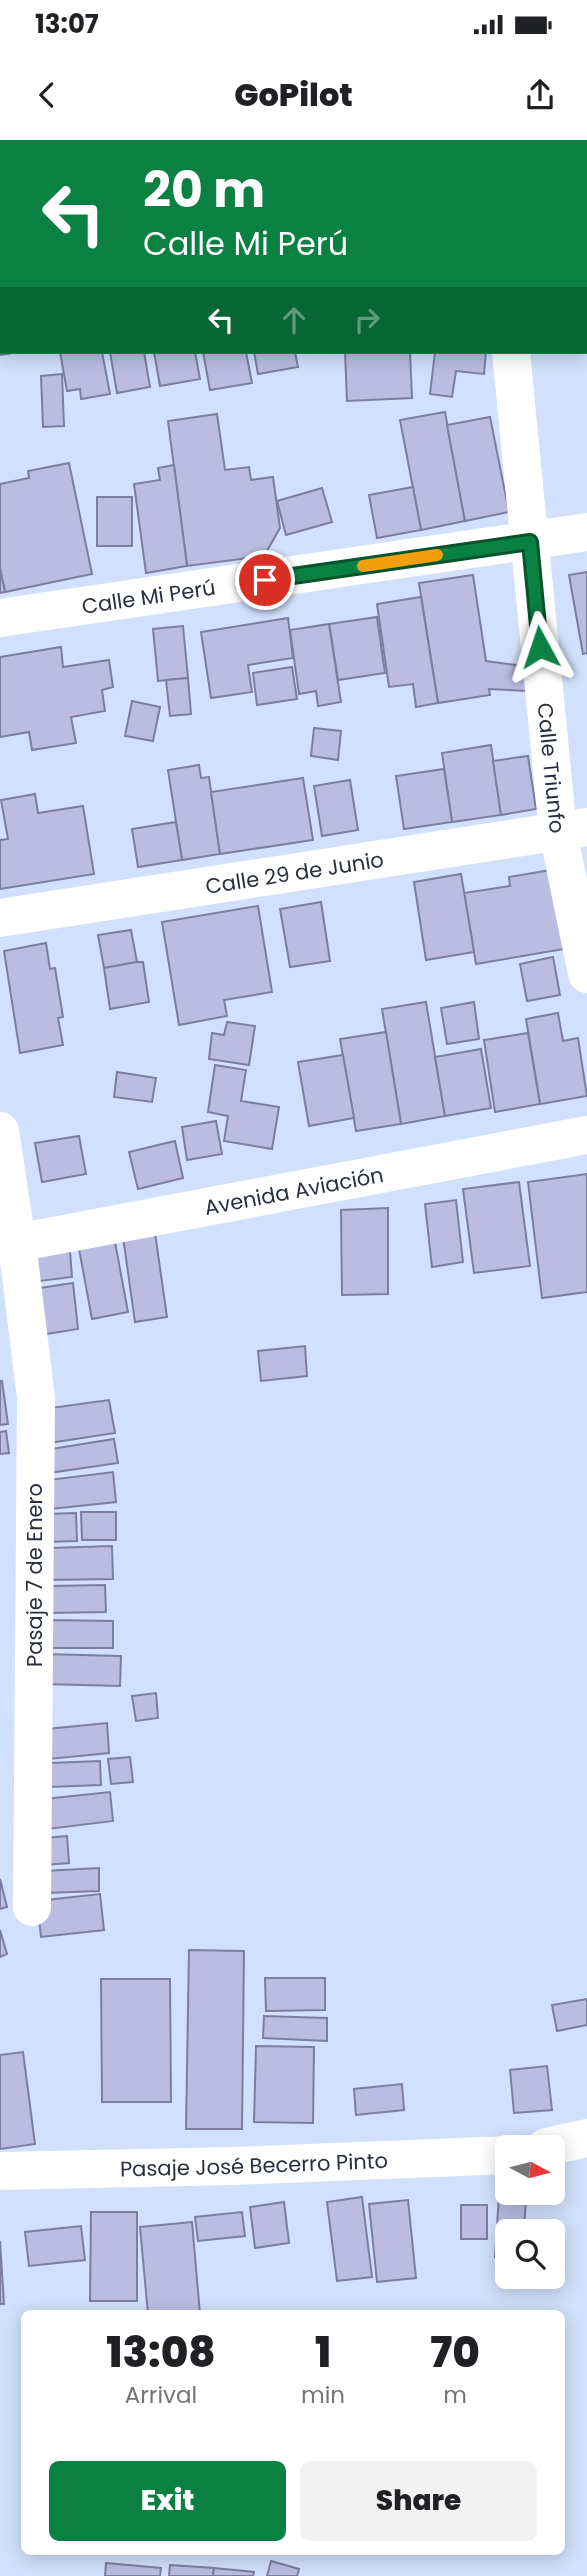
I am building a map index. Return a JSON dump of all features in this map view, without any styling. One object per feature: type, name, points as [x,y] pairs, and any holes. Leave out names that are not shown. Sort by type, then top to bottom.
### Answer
[{"type":"street","name":"Calle Triunfo","points":[[511,354],[530,542],[573,830],[587,974]]},
{"type":"street","name":"Calle Mi Perú","points":[[0,618],[587,532]]},
{"type":"street","name":"Calle 29 de Junio","points":[[0,918],[573,830]]},
{"type":"street","name":"Pasaje 7 de Enero","points":[[0,1131],[9,1244],[36,1398],[32,1907]]},
{"type":"street","name":"Avenida Aviación","points":[[9,1244],[587,1135]]},
{"type":"street","points":[[565,2143],[587,2138]]},
{"type":"street","name":"Pasaje José Becerro Pinto","points":[[0,2171],[233,2166],[495,2156]]},
{"type":"building","points":[[60,354],[102,354],[110,394],[81,399],[80,389],[67,391]]},
{"type":"building","points":[[110,354],[144,354],[150,387],[117,393]]},
{"type":"building","points":[[154,354],[195,354],[200,379],[160,386]]},
{"type":"building","points":[[203,354],[246,354],[252,383],[210,390]]},
{"type":"building","points":[[254,354],[295,354],[298,367],[258,374]]},
{"type":"building","points":[[345,354],[410,354],[412,398],[347,401]]},
{"type":"building","points":[[435,354],[486,354],[484,374],[456,371],[452,397],[430,394]]},
{"type":"building","points":[[62,374],[64,426],[43,427],[41,376]]},
{"type":"building","points":[[445,412],[465,521],[421,530],[400,420]]},
{"type":"building","points":[[217,414],[225,470],[249,467],[251,480],[273,477],[280,528],[264,556],[187,566],[168,421]]},
{"type":"building","points":[[490,417],[509,512],[465,521],[447,425]]},
{"type":"building","points":[[69,463],[92,574],[5,592],[0,569],[0,484],[29,478],[28,471]]},
{"type":"building","points":[[174,465],[187,566],[146,573],[134,484],[160,480],[158,468]]},
{"type":"building","points":[[413,487],[421,530],[377,538],[369,495]]},
{"type":"building","points":[[322,488],[332,522],[286,535],[277,501]]},
{"type":"building","points":[[97,497],[132,497],[132,546],[97,546]]},
{"type":"building","points":[[0,569],[5,592],[0,593]]},
{"type":"building","points":[[587,572],[587,653],[583,654],[569,575]]},
{"type":"building","points":[[473,575],[486,661],[523,666],[527,691],[489,689],[490,695],[438,703],[419,583]]},
{"type":"building","points":[[421,597],[438,703],[416,707],[413,684],[389,687],[377,604]]},
{"type":"building","points":[[377,617],[385,673],[338,680],[329,624]]},
{"type":"building","points":[[288,618],[293,658],[248,665],[252,692],[211,698],[201,632]]},
{"type":"building","points":[[329,624],[341,702],[318,706],[316,691],[299,694],[290,630]]},
{"type":"building","points":[[183,626],[188,678],[158,681],[153,629]]},
{"type":"building","points":[[61,647],[63,667],[109,660],[113,687],[102,690],[105,711],[71,717],[76,743],[32,750],[29,732],[0,737],[0,657]]},
{"type":"building","points":[[292,667],[297,699],[257,705],[253,673]]},
{"type":"building","points":[[188,678],[191,714],[170,716],[166,680]]},
{"type":"building","points":[[132,701],[160,707],[153,741],[125,736]]},
{"type":"building","points":[[314,728],[341,731],[338,760],[311,756]]},
{"type":"building","points":[[491,745],[501,815],[452,822],[442,753]]},
{"type":"building","points":[[528,756],[536,809],[501,815],[493,761]]},
{"type":"building","points":[[199,765],[201,778],[209,777],[220,854],[182,860],[168,770]]},
{"type":"building","points":[[444,769],[452,822],[404,829],[396,776]]},
{"type":"building","points":[[303,778],[313,840],[220,854],[211,792]]},
{"type":"building","points":[[350,780],[358,830],[322,836],[314,786]]},
{"type":"building","points":[[35,794],[38,813],[83,806],[94,874],[0,889],[0,840],[8,839],[1,800]]},
{"type":"building","points":[[176,822],[182,860],[138,867],[132,829]]},
{"type":"building","points":[[551,870],[564,949],[476,964],[464,893],[510,886],[509,877]]},
{"type":"building","points":[[461,874],[474,952],[426,960],[414,882]]},
{"type":"building","points":[[321,902],[330,961],[290,967],[280,909]]},
{"type":"building","points":[[258,906],[272,992],[224,1000],[227,1016],[179,1025],[162,922]]},
{"type":"building","points":[[131,930],[137,962],[104,968],[98,935]]},
{"type":"building","points":[[46,943],[50,969],[55,968],[63,1017],[58,1018],[63,1045],[20,1053],[4,951]]},
{"type":"building","points":[[553,957],[560,995],[527,1001],[520,964]]},
{"type":"building","points":[[143,962],[149,1002],[110,1009],[104,968]]},
{"type":"building","points":[[426,1002],[445,1116],[401,1124],[382,1009]]},
{"type":"building","points":[[474,1002],[479,1039],[447,1044],[441,1008]]},
{"type":"building","points":[[558,1013],[563,1041],[578,1038],[587,1096],[540,1104],[526,1019]]},
{"type":"building","points":[[227,1022],[255,1026],[249,1065],[209,1059],[212,1033],[224,1035]]},
{"type":"building","points":[[386,1032],[401,1124],[356,1131],[340,1039]]},
{"type":"building","points":[[528,1033],[540,1104],[495,1112],[484,1040]]},
{"type":"building","points":[[481,1049],[491,1108],[445,1116],[435,1057]]},
{"type":"building","points":[[343,1055],[354,1118],[309,1126],[298,1062]]},
{"type":"building","points":[[215,1065],[246,1070],[241,1101],[279,1107],[272,1149],[224,1141],[228,1116],[208,1112]]},
{"type":"building","points":[[117,1072],[156,1078],[152,1102],[114,1097]]},
{"type":"building","points":[[216,1121],[222,1154],[187,1160],[182,1127]]},
{"type":"building","points":[[79,1136],[86,1174],[42,1182],[35,1143]]},
{"type":"building","points":[[175,1141],[183,1178],[138,1189],[129,1152]]},
{"type":"building","points":[[587,1174],[587,1292],[542,1298],[528,1182]]},
{"type":"building","points":[[519,1182],[530,1266],[474,1273],[463,1189]]},
{"type":"building","points":[[456,1200],[463,1262],[432,1267],[425,1204]]},
{"type":"building","points":[[388,1208],[388,1294],[342,1295],[341,1210]]},
{"type":"building","points":[[155,1233],[167,1317],[135,1322],[123,1237]]},
{"type":"building","points":[[115,1242],[128,1312],[92,1319],[79,1249]]},
{"type":"building","points":[[70,1251],[72,1277],[32,1282],[29,1255]]},
{"type":"building","points":[[73,1283],[78,1329],[40,1335],[33,1289]]},
{"type":"building","points":[[305,1346],[307,1376],[261,1381],[258,1351]]},
{"type":"building","points":[[0,1381],[8,1424],[0,1425]]},
{"type":"building","points":[[109,1400],[115,1433],[49,1443],[43,1409]]},
{"type":"building","points":[[6,1431],[9,1453],[0,1454],[0,1432]]},
{"type":"building","points":[[114,1439],[118,1463],[49,1473],[45,1450]]},
{"type":"building","points":[[113,1472],[116,1502],[51,1509],[48,1480]]},
{"type":"building","points":[[81,1512],[116,1512],[116,1540],[82,1540]]},
{"type":"building","points":[[76,1513],[77,1541],[46,1542],[45,1514]]},
{"type":"building","points":[[112,1546],[113,1579],[48,1580],[48,1548]]},
{"type":"building","points":[[105,1585],[106,1612],[50,1613],[49,1586]]},
{"type":"building","points":[[50,1620],[113,1621],[113,1648],[49,1648]]},
{"type":"building","points":[[43,1654],[121,1656],[120,1686],[43,1684]]},
{"type":"building","points":[[156,1693],[158,1718],[136,1721],[132,1696]]},
{"type":"building","points":[[107,1723],[109,1753],[49,1759],[47,1729]]},
{"type":"building","points":[[130,1757],[133,1782],[111,1784],[108,1759]]},
{"type":"building","points":[[100,1761],[101,1785],[49,1787],[49,1763]]},
{"type":"building","points":[[110,1792],[113,1821],[48,1829],[45,1799]]},
{"type":"building","points":[[67,1836],[69,1863],[44,1865],[43,1838]]},
{"type":"building","points":[[99,1868],[99,1891],[45,1893],[44,1871]]},
{"type":"building","points":[[0,1879],[7,1907],[0,1909]]},
{"type":"building","points":[[100,1894],[104,1930],[41,1937],[37,1901]]},
{"type":"building","points":[[0,1930],[7,1954],[0,1957]]},
{"type":"building","points":[[189,1950],[244,1951],[242,2129],[186,2129]]},
{"type":"building","points":[[265,1978],[325,1978],[325,2010],[266,2011]]},
{"type":"building","points":[[101,1979],[170,1979],[171,2102],[102,2102]]},
{"type":"building","points":[[587,1999],[587,2025],[557,2031],[552,2005]]},
{"type":"building","points":[[264,2016],[327,2018],[327,2041],[263,2038]]},
{"type":"building","points":[[256,2046],[314,2047],[313,2123],[254,2122]]},
{"type":"building","points":[[23,2052],[35,2144],[0,2149],[0,2055]]},
{"type":"building","points":[[547,2066],[552,2110],[514,2113],[510,2070]]},
{"type":"building","points":[[402,2084],[404,2110],[356,2115],[354,2089]]},
{"type":"building","points":[[362,2197],[372,2277],[337,2281],[327,2202]]},
{"type":"building","points":[[408,2200],[416,2278],[377,2282],[369,2204]]},
{"type":"building","points":[[284,2202],[289,2243],[255,2248],[250,2207]]},
{"type":"building","points":[[461,2205],[487,2205],[487,2239],[461,2239]]},
{"type":"building","points":[[498,2205],[526,2205],[525,2219],[497,2219]]},
{"type":"building","points":[[91,2212],[137,2212],[137,2301],[90,2301]]},
{"type":"building","points":[[242,2212],[245,2236],[198,2241],[195,2217]]},
{"type":"building","points":[[192,2222],[200,2310],[148,2310],[140,2227]]},
{"type":"building","points":[[81,2226],[85,2260],[29,2266],[25,2232]]},
{"type":"building","points":[[0,2241],[4,2304],[0,2304]]},
{"type":"building","points":[[271,2561],[299,2569],[297,2576],[267,2576]]},
{"type":"building","points":[[106,2563],[161,2568],[160,2576],[105,2576]]},
{"type":"building","points":[[170,2565],[214,2568],[213,2576],[169,2576]]},
{"type":"building","points":[[214,2568],[254,2572],[253,2576],[213,2576]]},
{"type":"slow traffic","points":[[363,566],[437,555]]},
{"type":"route","points":[[265,580],[530,542],[540,647]]}]
